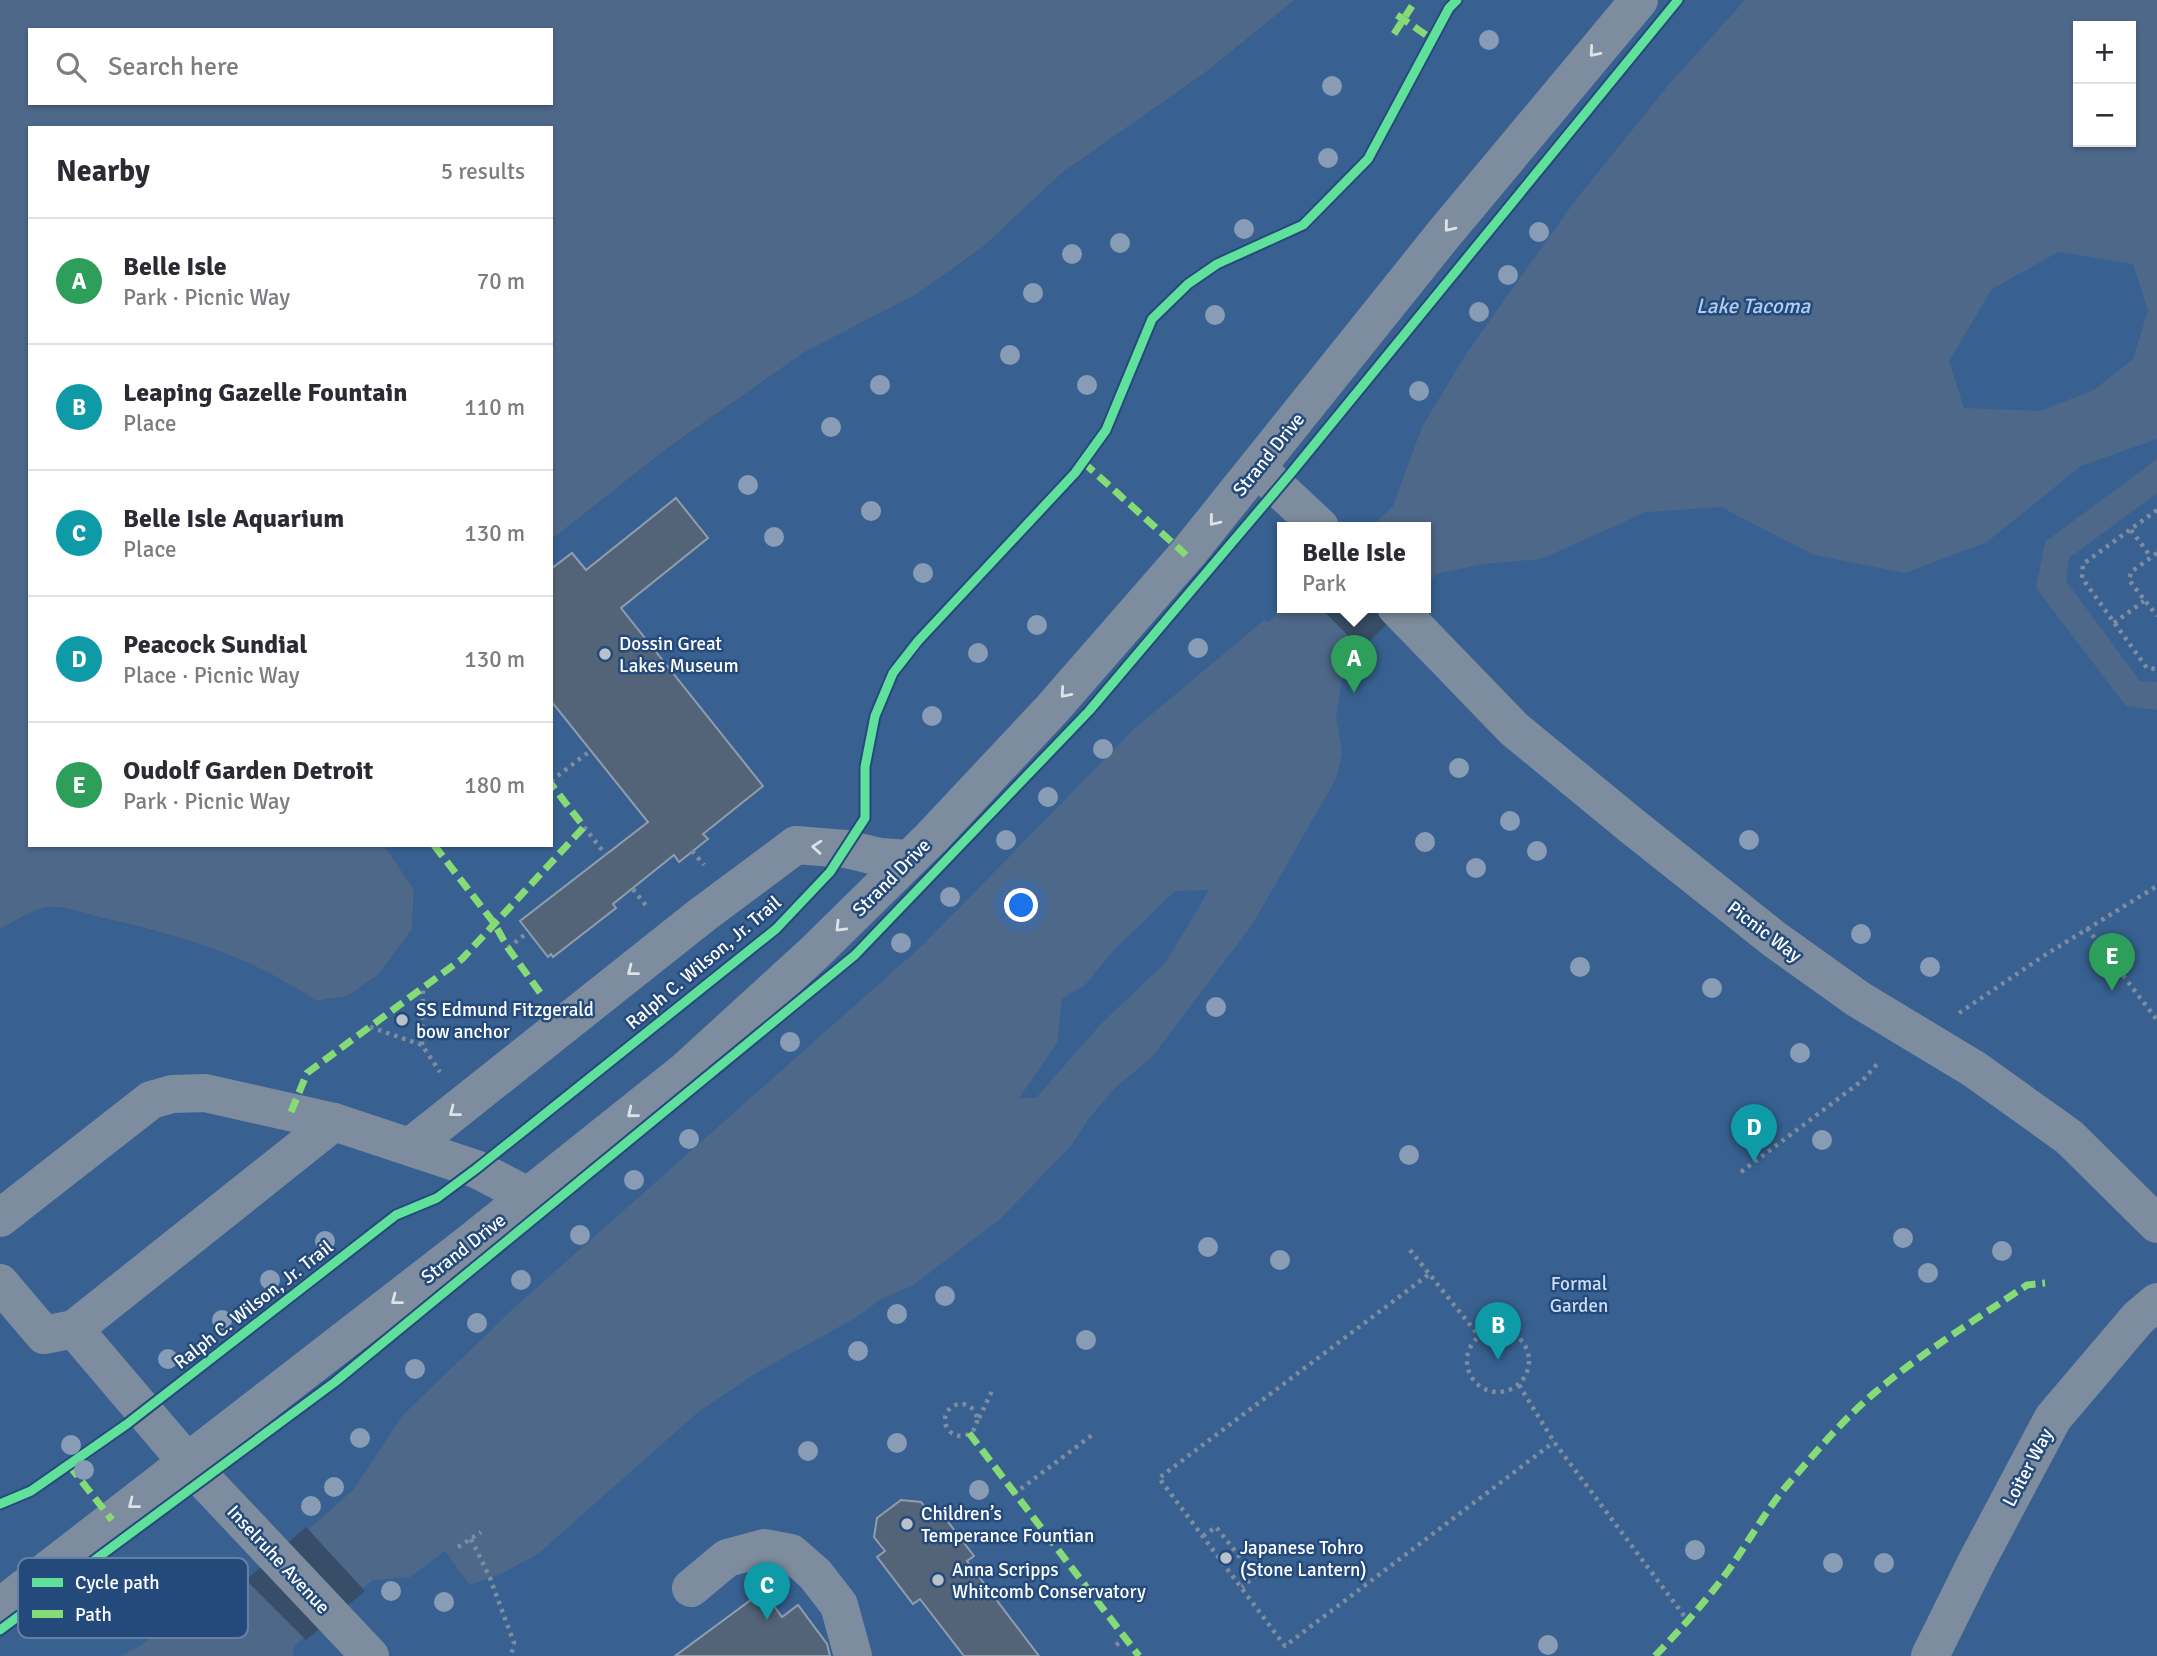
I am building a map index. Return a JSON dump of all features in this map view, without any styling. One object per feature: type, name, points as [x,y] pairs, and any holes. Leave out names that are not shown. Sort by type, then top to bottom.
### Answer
[{"type":"street","name":"Strand Drive","points":[[63,1558],[685,1070],[814,953],[909,859],[1052,709],[1189,552],[1443,235],[1639,0]]},
{"type":"street","points":[[1257,468],[1315,522]]},
{"type":"street","name":"Picnic Way","points":[[1401,613],[1514,729],[1734,907],[1858,999],[1974,1069],[2069,1137],[2157,1224]]},
{"type":"street","points":[[410,1147],[702,915],[796,845],[846,849],[880,857],[909,859]]},
{"type":"street","points":[[0,1218],[150,1100],[172,1094],[205,1093],[334,1122],[476,1169],[527,1196]]},
{"type":"street","points":[[0,1283],[44,1335],[74,1329],[334,1122]]},
{"type":"street","name":"Loiter Way","points":[[1930,1656],[2053,1418],[2138,1318],[2157,1302]]},
{"type":"street","name":"Inselruhe Avenue","points":[[74,1329],[187,1462],[361,1646]]},
{"type":"street","points":[[691,1588],[727,1558],[764,1548],[791,1553],[815,1574],[839,1605],[853,1656]]},
{"type":"street","name":"Strand Drive","points":[[0,1607],[18,1593]]},
{"type":"path","points":[[2157,510],[2083,564],[2082,578],[2147,668],[2157,669]]},
{"type":"path","points":[[2131,529],[2151,558]]},
{"type":"path","points":[[2157,553],[2131,572],[2129,580],[2157,616]]},
{"type":"path","points":[[2114,623],[2144,601]]},
{"type":"path","points":[[553,779],[590,751]]},
{"type":"path","points":[[584,827],[606,855]]},
{"type":"path","points":[[692,851],[709,871]]},
{"type":"path","points":[[1959,1013],[2087,928],[2156,888]]},
{"type":"path","points":[[633,889],[652,914]]},
{"type":"path","points":[[2087,928],[2157,1020]]},
{"type":"path","points":[[508,948],[528,932]]},
{"type":"path","points":[[423,988],[422,1045],[443,1076]]},
{"type":"path","points":[[370,1027],[422,1045]]},
{"type":"path","points":[[1741,1172],[1863,1080],[1878,1063]]},
{"type":"path","points":[[1410,1250],[1479,1336]]},
{"type":"path","points":[[1428,1275],[1159,1478],[1221,1564],[1242,1587],[1285,1646],[1554,1443]]},
{"type":"path","points":[[1494,1329],[1509,1331],[1523,1342],[1528,1352],[1529,1364],[1527,1374],[1518,1385],[1504,1391],[1492,1392],[1480,1388],[1473,1380],[1467,1368],[1466,1357],[1471,1344],[1479,1336],[1494,1329]]},
{"type":"path","points":[[1518,1385],[1554,1443],[1688,1621]]},
{"type":"path","points":[[977,1422],[974,1411],[964,1404],[953,1406],[944,1418],[948,1430],[959,1436],[969,1433],[975,1428],[992,1391]]},
{"type":"path","points":[[1014,1494],[1092,1434]]},
{"type":"path","points":[[1203,1536],[1216,1527],[1240,1556],[1255,1576],[1242,1587]]},
{"type":"path","points":[[458,1546],[481,1532]]},
{"type":"path","points":[[471,1539],[490,1578],[514,1643],[511,1656]]},
{"type":"path","points":[[1116,1645],[1125,1638]]},
{"type":"green space","name":"Formal Garden","points":[[1295,0],[2157,0],[2157,1656],[0,1656],[0,929],[44,908],[71,909],[216,950],[267,972],[316,1001],[348,996],[379,974],[412,929],[414,891],[385,847],[553,847],[553,538],[669,447],[805,352],[917,294],[983,247],[1062,173],[1206,72]]},
{"type":"water","points":[[0,0],[1295,0],[1206,72],[1062,173],[983,247],[917,294],[805,352],[669,447],[553,538],[553,126],[28,126],[28,847],[385,847],[414,890],[412,929],[379,974],[348,996],[316,1001],[242,960],[189,941],[71,909],[56,907],[31,912],[0,929]]},
{"type":"water","name":"Lake Tacoma","points":[[1745,0],[2157,0],[2157,439],[2081,466],[1987,542],[1905,573],[1814,555],[1721,507],[1646,512],[1541,559],[1483,564],[1437,574],[1431,579],[1431,522],[1376,522],[1393,506],[1422,427],[1466,354],[1574,202],[1671,82]],"holes":[[[2058,252],[2133,264],[2148,310],[2133,359],[2094,390],[2040,411],[1964,408],[1949,361],[1992,289]]]},
{"type":"water","points":[[2157,459],[2157,493],[2069,558],[2066,581],[2140,681],[2157,682],[2157,710],[2126,706],[2036,588],[2045,542]]},
{"type":"water","points":[[1278,613],[1395,613],[1359,647],[1342,678],[1336,718],[1342,753],[1337,777],[1252,925],[1152,1057],[1115,1088],[1089,1118],[1071,1146],[999,1220],[912,1286],[883,1298],[855,1318],[756,1373],[697,1413],[539,1553],[503,1573],[470,1585],[445,1551],[410,1577],[373,1580],[295,1645],[293,1656],[120,1656],[150,1638],[248,1638],[248,1583],[353,1490],[402,1416],[515,1307],[924,944],[1133,730],[1264,620],[1268,622]],"holes":[[[1209,890],[1166,962],[1101,1024],[1036,1098],[1019,1098],[1057,1043],[1062,999],[1085,985],[1112,952],[1175,891]]]},
{"type":"pier","points":[[1326,613],[1399,613],[1361,649]]},
{"type":"pier","points":[[306,1527],[365,1591],[306,1640],[248,1582],[248,1578]]},
{"type":"building","name":"Dossin Great Lakes Museum","points":[[676,498],[708,538],[621,608],[763,786],[703,834],[708,839],[679,862],[674,855],[613,904],[616,908],[553,957],[551,954],[548,957],[520,921],[648,822],[553,703],[553,567],[572,553],[586,570]]},
{"type":"building","name":"Anna Scripps Whitcomb Conservatory","points":[[901,1500],[921,1502],[932,1516],[939,1510],[974,1556],[967,1561],[1039,1656],[964,1656],[920,1599],[913,1604],[877,1557],[885,1551],[874,1537],[877,1518]]},
{"type":"building","points":[[763,1591],[782,1617],[798,1605],[827,1644],[830,1656],[675,1656]]},
{"type":"marked path","points":[[1394,34],[1412,6]]},
{"type":"marked path","points":[[1397,15],[1432,39]]},
{"type":"marked path","points":[[1083,462],[1186,555]]},
{"type":"marked path","points":[[291,1112],[307,1073],[462,959],[584,827],[553,787]]},
{"type":"marked path","points":[[436,847],[494,923],[508,948],[544,998]]},
{"type":"marked path","points":[[1655,1656],[1720,1582],[1789,1483],[1854,1411],[1914,1362],[2027,1285],[2045,1283]]},
{"type":"marked path","points":[[969,1433],[1139,1656]]},
{"type":"marked path","points":[[69,1465],[112,1520]]},
{"type":"cycle path","name":"Ralph C. Wilson, Jr. Trail","points":[[0,1504],[31,1491],[127,1424],[396,1215],[437,1198],[776,929],[830,872],[865,818],[865,767],[875,716],[893,673],[918,641],[1075,473],[1106,430],[1152,319],[1188,284],[1217,264],[1303,225],[1368,159],[1449,8],[1457,0]]},
{"type":"cycle path","points":[[97,1558],[335,1382],[855,955],[1089,711],[1291,473],[1678,0]]},
{"type":"cycle path","points":[[0,1630],[18,1617]]},
{"type":"place","name":"Dossin Great Lakes Museum","points":[[605,654]]},
{"type":"place","name":"Belle Isle","points":[[1354,693]]},
{"type":"place","name":"Oudolf Garden Detroit","points":[[2112,991]]},
{"type":"place","name":"SS Edmund Fitzgerald bow anchor","points":[[402,1020]]},
{"type":"place","name":"Peacock Sundial","points":[[1754,1162]]},
{"type":"place","name":"Leaping Gazelle Fountain","points":[[1498,1360]]},
{"type":"place","name":"Children’s Temperance Fountian","points":[[907,1524]]},
{"type":"place","name":"Japanese Tohro (Stone Lantern)","points":[[1226,1558]]},
{"type":"place","name":"Anna Scripps Whitcomb Conservatory","points":[[938,1580]]},
{"type":"place","name":"Belle Isle Aquarium","points":[[767,1620]]}]
